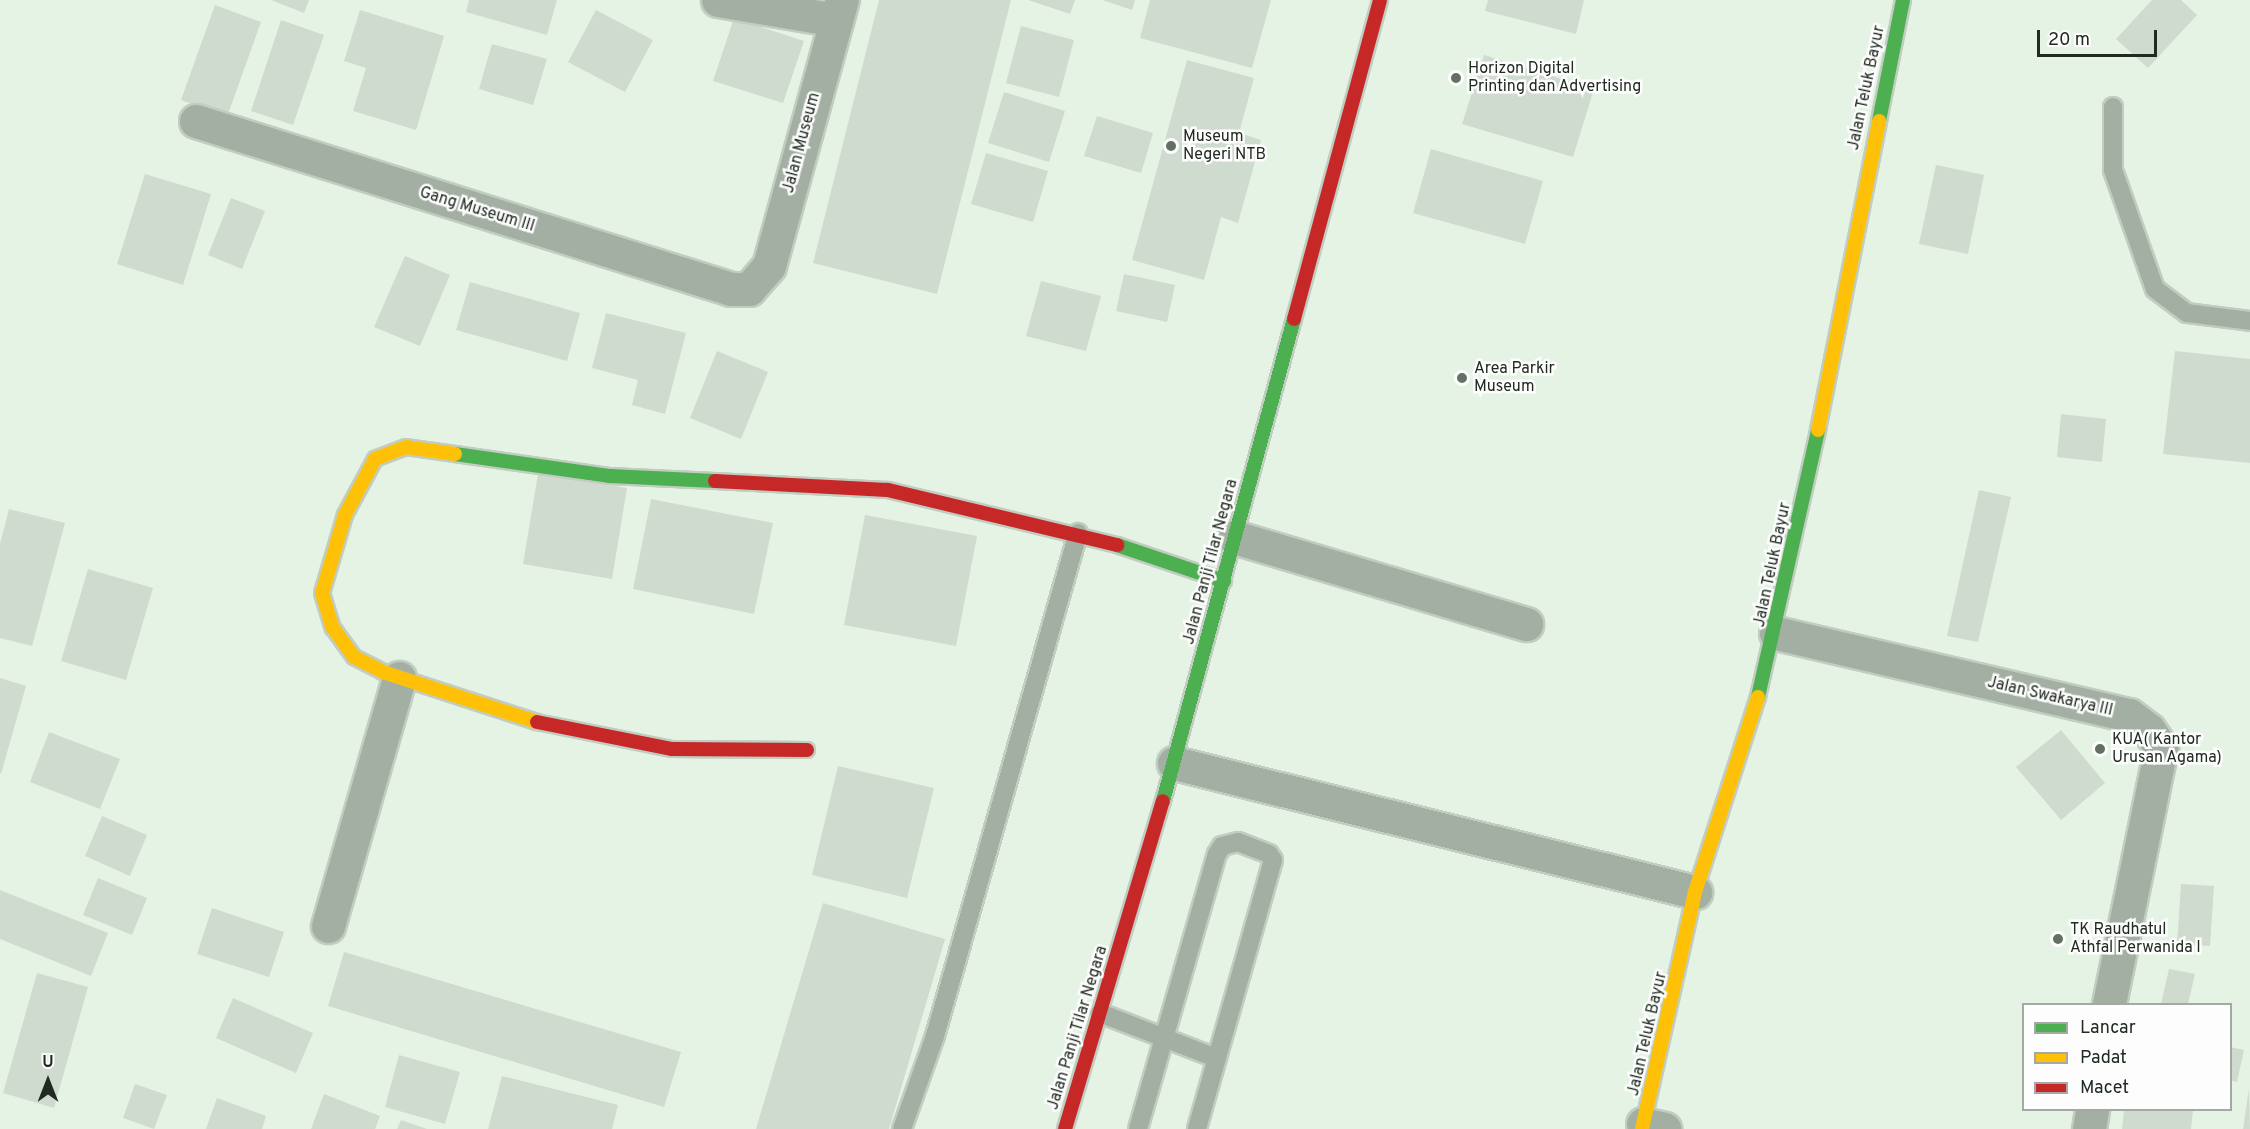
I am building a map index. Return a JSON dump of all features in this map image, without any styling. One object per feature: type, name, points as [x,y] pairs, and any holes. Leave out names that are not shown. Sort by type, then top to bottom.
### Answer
[{"type":"street","points":[[718,0],[839,10]]},
{"type":"street","name":"Jalan Panji Tilar Negara","points":[[1065,1129],[1174,763],[1380,0]]},
{"type":"street","name":"Jalan Teluk Bayur","points":[[1650,1127],[1695,892],[1776,633],[1903,0]]},
{"type":"street","name":"Jalan Museum","points":[[759,283],[769,266],[839,10]]},
{"type":"street","name":"Gang Museum III","points":[[196,121],[731,289],[759,283]]},
{"type":"street","points":[[807,750],[672,749],[555,728],[399,678],[354,657],[333,628],[322,593],[345,515],[375,459],[406,447],[610,476],[888,490],[1078,532],[1224,580]]},
{"type":"street","points":[[1234,537],[1526,624]]},
{"type":"street","name":"Jalan Swakarya III","points":[[1776,633],[2129,715],[2150,730],[2161,748],[2109,1003]]},
{"type":"street","points":[[328,926],[399,678]]},
{"type":"street","points":[[1174,763],[1695,892]]},
{"type":"street","points":[[2089,1129],[2092,1111]]},
{"type":"lane","points":[[2113,107],[2113,170],[2135,244],[2156,289],[2187,313],[2250,321]]},
{"type":"lane","points":[[902,1129],[935,1036],[1078,532]]},
{"type":"lane","points":[[1138,1129],[1217,854],[1222,846],[1238,842],[1254,846],[1273,860],[1197,1129]]},
{"type":"lane","points":[[1100,1013],[1216,1058]]},
{"type":"building","points":[[271,0],[309,0],[304,13]]},
{"type":"building","points":[[469,0],[557,0],[547,35],[466,12]]},
{"type":"building","points":[[879,0],[1011,0],[937,294],[813,263]]},
{"type":"building","points":[[1028,0],[1075,0],[1070,14]]},
{"type":"building","points":[[1102,0],[1135,0],[1132,10]]},
{"type":"building","points":[[1150,0],[1271,0],[1252,68],[1140,38]]},
{"type":"building","points":[[1488,0],[1584,0],[1576,34],[1485,11]]},
{"type":"building","points":[[2152,0],[2181,0],[2197,15],[2148,68],[2116,39]]},
{"type":"building","points":[[215,5],[261,22],[227,117],[181,100]]},
{"type":"building","points":[[360,10],[444,36],[416,130],[353,111],[366,68],[344,61]]},
{"type":"building","points":[[596,10],[653,40],[625,92],[568,62]]},
{"type":"building","points":[[734,18],[804,41],[783,103],[713,81]]},
{"type":"building","points":[[281,20],[324,35],[293,125],[251,111]]},
{"type":"building","points":[[1021,26],[1074,40],[1059,97],[1006,83]]},
{"type":"building","points":[[492,44],[547,59],[533,105],[479,89]]},
{"type":"building","points":[[1484,55],[1594,89],[1573,157],[1462,124]]},
{"type":"building","points":[[1187,60],[1254,78],[1239,133],[1261,140],[1238,223],[1221,217],[1204,280],[1132,260]]},
{"type":"building","points":[[1004,92],[1065,111],[1049,162],[988,143]]},
{"type":"building","points":[[1097,116],[1153,133],[1141,173],[1084,156]]},
{"type":"building","points":[[1431,149],[1543,181],[1525,244],[1413,213]]},
{"type":"building","points":[[986,153],[1048,171],[1033,222],[971,204]]},
{"type":"building","points":[[1936,165],[1984,175],[1968,254],[1919,244]]},
{"type":"building","points":[[145,174],[211,194],[183,285],[117,264]]},
{"type":"building","points":[[231,198],[265,211],[242,269],[208,255]]},
{"type":"building","points":[[405,256],[450,275],[420,346],[374,327]]},
{"type":"building","points":[[1124,274],[1175,285],[1167,322],[1116,311]]},
{"type":"building","points":[[1041,281],[1101,296],[1086,351],[1026,336]]},
{"type":"building","points":[[470,282],[580,313],[567,361],[456,330]]},
{"type":"building","points":[[606,313],[686,333],[665,414],[632,405],[638,380],[592,368]]},
{"type":"building","points":[[717,351],[768,372],[741,439],[690,418]]},
{"type":"building","points":[[2175,351],[2250,359],[2250,463],[2163,454]]},
{"type":"building","points":[[2061,414],[2106,419],[2102,462],[2057,457]]},
{"type":"building","points":[[538,474],[627,488],[612,579],[523,564]]},
{"type":"building","points":[[1979,490],[2011,497],[1978,642],[1947,636]]},
{"type":"building","points":[[651,499],[773,523],[754,614],[633,589]]},
{"type":"building","points":[[9,509],[65,523],[32,646],[0,638],[0,544]]},
{"type":"building","points":[[865,515],[977,536],[956,646],[844,625]]},
{"type":"building","points":[[88,569],[153,588],[126,680],[61,661]]},
{"type":"building","points":[[0,678],[26,686],[1,774],[0,773]]},
{"type":"building","points":[[2061,730],[2105,783],[2061,820],[2016,767]]},
{"type":"building","points":[[49,732],[120,759],[100,809],[30,782]]},
{"type":"building","points":[[838,766],[934,788],[907,898],[812,875]]},
{"type":"building","points":[[102,816],[147,835],[130,876],[85,856]]},
{"type":"building","points":[[98,878],[147,898],[132,935],[83,915]]},
{"type":"building","points":[[2181,884],[2214,886],[2210,946],[2177,944]]},
{"type":"building","points":[[0,890],[108,933],[91,976],[0,939]]},
{"type":"building","points":[[823,903],[945,939],[889,1129],[756,1129]]},
{"type":"building","points":[[212,908],[284,932],[269,977],[197,954]]},
{"type":"building","points":[[344,952],[681,1052],[664,1107],[328,1006]]},
{"type":"building","points":[[2169,969],[2195,974],[2188,1003],[2161,1003]]},
{"type":"building","points":[[37,973],[88,987],[54,1108],[3,1093]]},
{"type":"building","points":[[233,998],[313,1033],[296,1073],[216,1038]]},
{"type":"building","points":[[2232,1047],[2244,1050],[2237,1082],[2232,1081]]},
{"type":"building","points":[[399,1055],[460,1072],[445,1124],[385,1107]]},
{"type":"building","points":[[502,1076],[618,1105],[612,1129],[488,1129]]},
{"type":"building","points":[[135,1084],[167,1095],[154,1129],[123,1118]]},
{"type":"building","points":[[2249,1088],[2250,1129],[2243,1129]]},
{"type":"building","points":[[324,1094],[380,1116],[375,1129],[311,1129]]},
{"type":"building","points":[[217,1098],[266,1116],[262,1129],[206,1129]]},
{"type":"building","points":[[2124,1111],[2193,1111],[2191,1129],[2122,1129]]},
{"type":"building","points":[[401,1120],[427,1129],[397,1129]]},
{"type":"traffic: fast","points":[[1879,121],[1903,0]]},
{"type":"traffic: fast","points":[[1163,801],[1294,319]]},
{"type":"traffic: fast","points":[[1758,697],[1818,430]]},
{"type":"traffic: fast","points":[[455,454],[610,476],[715,481]]},
{"type":"traffic: fast","points":[[1117,545],[1224,581]]},
{"type":"traffic: slow","points":[[1818,430],[1879,121]]},
{"type":"traffic: slow","points":[[455,454],[406,447],[375,459],[345,515],[322,593],[333,628],[354,657],[383,672],[537,722]]},
{"type":"traffic: slow","points":[[1642,1129],[1695,892],[1758,697]]},
{"type":"traffic: jam","points":[[1294,319],[1380,0]]},
{"type":"traffic: jam","points":[[715,481],[888,490],[1117,545]]},
{"type":"traffic: jam","points":[[537,722],[672,749],[807,750]]},
{"type":"traffic: jam","points":[[1065,1129],[1163,801]]},
{"type":"place","name":"Horizon Digital Printing dan Advertising","points":[[1456,78]]},
{"type":"place","name":"Museum Negeri NTB","points":[[1171,146]]},
{"type":"place","name":"Area Parkir Museum","points":[[1462,378]]},
{"type":"place","name":"KUA( Kantor Urusan Agama)","points":[[2100,749]]},
{"type":"place","name":"TK Raudhatul Athfal Perwanida I","points":[[2058,939]]}]
